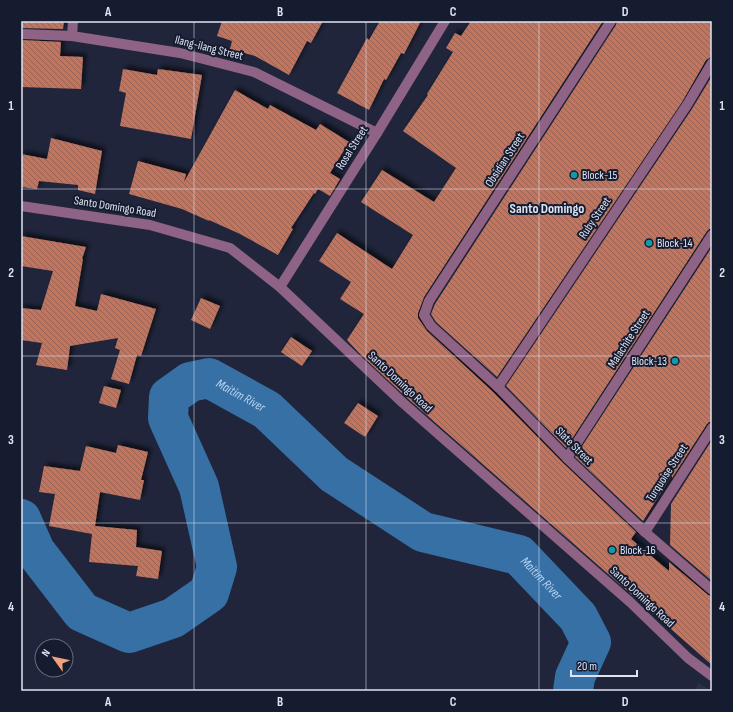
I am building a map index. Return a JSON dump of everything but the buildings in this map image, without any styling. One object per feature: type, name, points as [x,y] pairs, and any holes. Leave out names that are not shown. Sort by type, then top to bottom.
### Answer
[{"type":"street","points":[[72,36],[73,21]]},
{"type":"street","name":"Rosal Street","points":[[280,287],[377,133],[445,21]]},
{"type":"street","name":"Obsidian Street","points":[[424,315],[429,301],[610,21]]},
{"type":"street","name":"Ilang-ilang Street","points":[[21,34],[72,36],[180,53],[254,72],[377,133]]},
{"type":"street","name":"Ruby Street","points":[[498,387],[687,105],[712,63]]},
{"type":"street","name":"Santo Domingo Road","points":[[21,206],[150,225],[230,248],[280,287],[404,403],[630,602],[688,658],[712,676]]},
{"type":"street","name":"Malachite Street","points":[[567,458],[712,235]]},
{"type":"street","name":"Slate Street","points":[[424,315],[431,326],[498,387],[567,458],[645,532],[712,590]]},
{"type":"street","name":"Turquoise Street","points":[[645,532],[712,428]]},
{"type":"shaded area","points":[[698,683],[712,691],[695,691]]},
{"type":"waterway","name":"Maitim River","points":[[21,519],[35,551],[82,612],[129,633],[173,618],[209,593],[217,567],[199,487],[168,418],[169,397],[190,382],[209,378],[267,410],[334,474],[423,532],[519,555],[578,617],[591,642],[575,677],[573,691]]},
{"type":"place","name":"Block-15","points":[[574,175]]},
{"type":"place","name":"Block-14","points":[[649,243]]},
{"type":"place","name":"Block-13","points":[[675,361]]},
{"type":"place","name":"Block-16","points":[[612,550]]},
{"type":"district","name":"Santo Domingo","points":[[547,208]]}]
